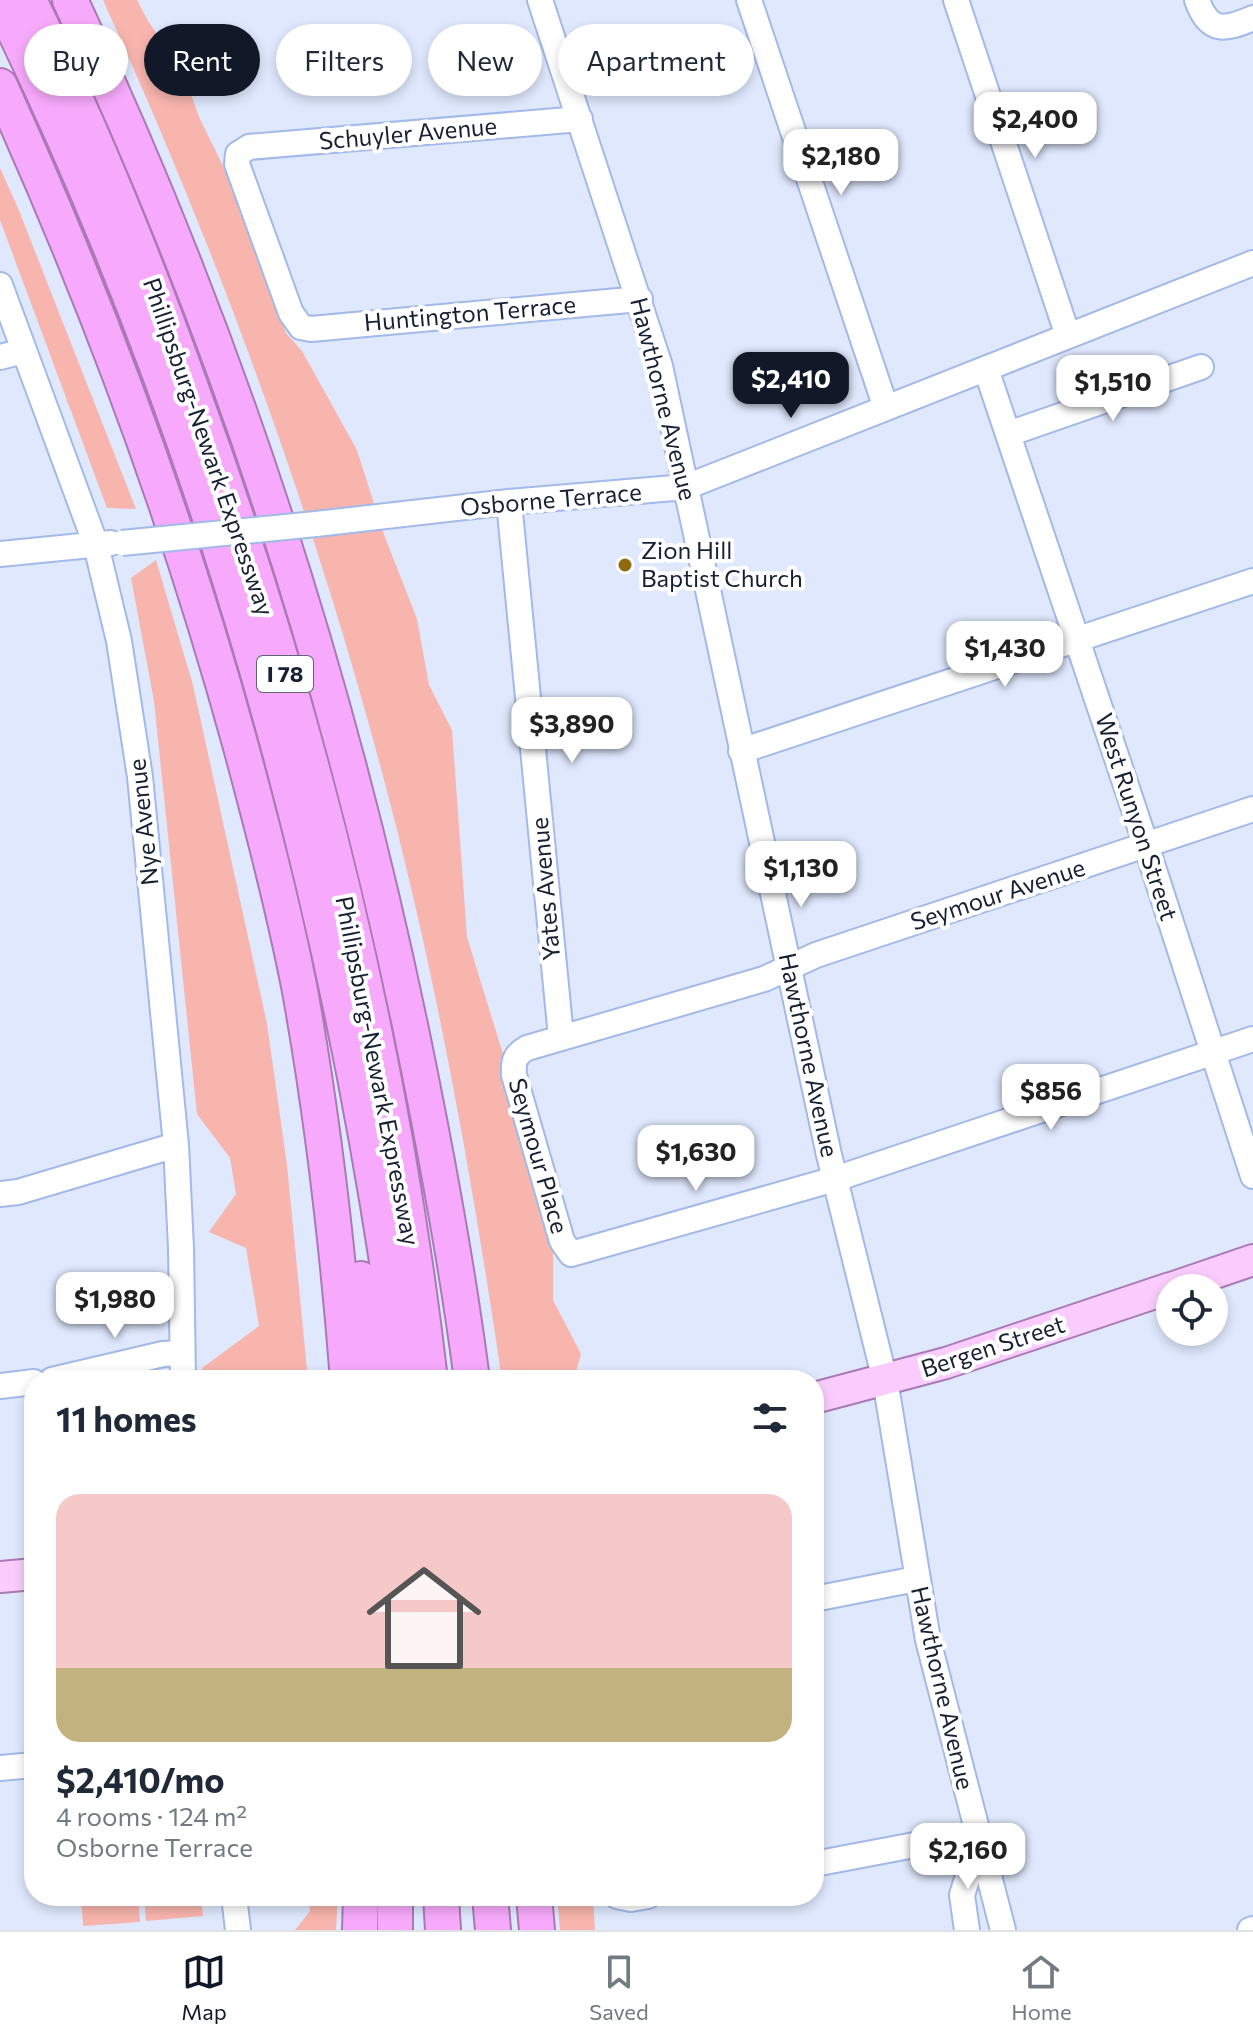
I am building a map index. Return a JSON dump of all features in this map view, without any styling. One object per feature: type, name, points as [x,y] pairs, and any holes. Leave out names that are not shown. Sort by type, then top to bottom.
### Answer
[{"type":"highway","name":"Phillipsburg-Newark Expressway","points":[[29,0],[105,169],[178,350],[237,517],[291,692],[351,925],[376,1042],[398,1160],[429,1370]]},
{"type":"highway","name":"Phillipsburg-Newark Expressway","points":[[70,0],[145,170],[209,329],[268,498],[322,668],[369,841],[405,1001],[440,1178],[470,1370]]},
{"type":"highway","name":"Phillipsburg-Newark Expressway","points":[[0,1],[68,150],[125,289],[203,500],[249,646],[298,820],[339,997],[371,1159],[403,1370]]},
{"type":"highway","name":"I 78","points":[[0,86],[67,240],[122,381],[209,637],[254,796],[302,1003],[325,1149],[347,1370]]},
{"type":"highway","points":[[325,1149],[352,1221],[372,1370]]},
{"type":"highway","points":[[360,1930],[361,1906]]},
{"type":"highway","points":[[395,1906],[395,1930]]},
{"type":"highway","points":[[415,1906],[415,1930]]},
{"type":"highway","points":[[442,1906],[443,1930]]},
{"type":"highway","points":[[468,1906],[469,1930]]},
{"type":"highway","points":[[491,1906],[493,1930]]},
{"type":"highway","points":[[514,1906],[516,1930]]},
{"type":"highway","points":[[535,1906],[537,1930]]},
{"type":"main road","name":"Bergen Street","points":[[1212,1274],[1253,1260]]},
{"type":"main road","name":"Bergen Street","points":[[824,1395],[946,1363],[1156,1293]]},
{"type":"main road","points":[[0,1577],[24,1575]]},
{"type":"street","name":"Hawthorne Avenue","points":[[540,0],[660,366],[835,1179],[885,1380],[928,1640],[1003,1930]]},
{"type":"street","points":[[749,0],[886,408]]},
{"type":"street","points":[[956,0],[1068,336]]},
{"type":"street","points":[[1197,0],[1200,9],[1214,25],[1228,28],[1253,18]]},
{"type":"street","name":"Schuyler Avenue","points":[[301,327],[291,313],[240,178],[238,154],[249,147],[580,119]]},
{"type":"street","name":"Osborne Terrace","points":[[0,554],[686,487],[1253,263]]},
{"type":"street","name":"Nye Avenue","points":[[0,285],[12,354],[96,545],[119,641],[140,777],[176,1145],[183,1370]]},
{"type":"street","name":"Huntington Terrace","points":[[301,327],[311,329],[640,299]]},
{"type":"street","points":[[1008,434],[1201,367]]},
{"type":"street","name":"West Runyon Street","points":[[986,369],[1253,1176]]},
{"type":"street","name":"Yates Avenue","points":[[516,502],[567,1036]]},
{"type":"street","points":[[741,751],[1253,581]]},
{"type":"street","name":"Seymour Avenue","points":[[516,1056],[527,1048],[764,979],[816,955],[1253,809]]},
{"type":"street","points":[[835,1179],[1253,1039]]},
{"type":"street","name":"Seymour Place","points":[[516,1056],[514,1075],[518,1090],[562,1241],[571,1254],[835,1179]]},
{"type":"street","points":[[0,1194],[18,1192],[176,1145]]},
{"type":"street","points":[[95,1370],[163,1354],[182,1353]]},
{"type":"street","points":[[0,1386],[24,1383]]},
{"type":"street","points":[[824,1597],[916,1579]]},
{"type":"street","points":[[0,1768],[24,1766]]},
{"type":"street","points":[[824,1862],[979,1837],[962,1895],[967,1930]]},
{"type":"street","points":[[235,1906],[238,1930]]},
{"type":"shaded area","points":[[103,0],[137,0],[150,24],[144,24],[144,92],[128,56],[128,24],[114,24]]},
{"type":"shaded area","points":[[146,96],[192,96],[223,166],[286,333],[302,351],[357,450],[383,532],[417,619],[429,685],[452,730],[467,937],[503,1054],[553,1243],[553,1300],[581,1354],[577,1370],[500,1370],[465,1152],[436,1001],[383,776],[293,479],[185,190]]},
{"type":"shaded area","points":[[0,168],[136,509],[107,508],[0,220]]},
{"type":"shaded area","points":[[156,560],[193,685],[267,1024],[287,1165],[307,1370],[202,1370],[259,1326],[246,1248],[209,1232],[236,1194],[230,1158],[197,1114],[154,701],[131,578]]},
{"type":"shaded area","points":[[82,1906],[139,1906],[140,1922],[83,1926]]},
{"type":"shaded area","points":[[145,1906],[202,1906],[203,1916],[146,1921]]},
{"type":"shaded area","points":[[310,1906],[337,1906],[336,1930],[295,1930],[310,1911]]},
{"type":"shaded area","points":[[558,1906],[594,1906],[595,1930],[560,1930]]},
{"type":"place","name":"Zion Hill Baptist Church","points":[[625,565]]}]
